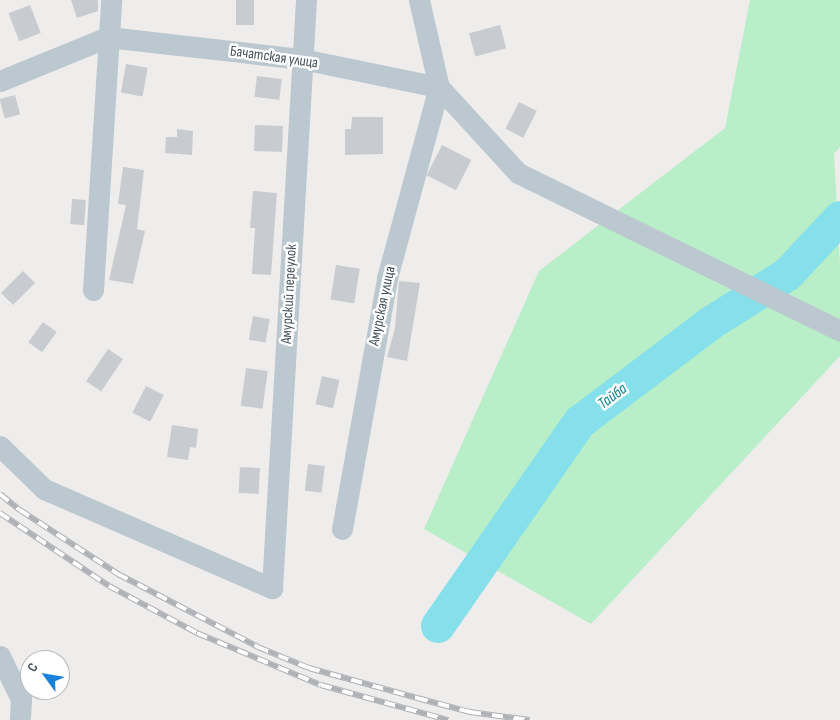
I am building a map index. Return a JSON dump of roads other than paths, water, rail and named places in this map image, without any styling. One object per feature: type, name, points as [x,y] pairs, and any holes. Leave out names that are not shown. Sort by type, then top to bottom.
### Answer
[{"type":"street","points":[[93,290],[110,0]]},
{"type":"street","name":"Амурский переулок","points":[[0,446],[44,489],[272,588],[306,0]]},
{"type":"street","points":[[419,0],[439,87],[518,172],[840,331]]},
{"type":"street","name":"Бачатская улица","points":[[0,81],[108,37],[302,59],[439,87]]},
{"type":"street","name":"Амурская улица","points":[[342,529],[386,278],[439,87]]},
{"type":"street","points":[[0,656],[21,698],[20,720]]},
{"type":"waterway","name":"Тайба","points":[[438,626],[580,422],[711,323],[788,274],[840,218]]},
{"type":"railway","points":[[0,494],[20,510],[118,574],[258,647],[309,668],[417,698],[470,712],[529,720]]},
{"type":"railway","points":[[0,513],[109,586],[197,633],[321,685],[448,720]]}]
